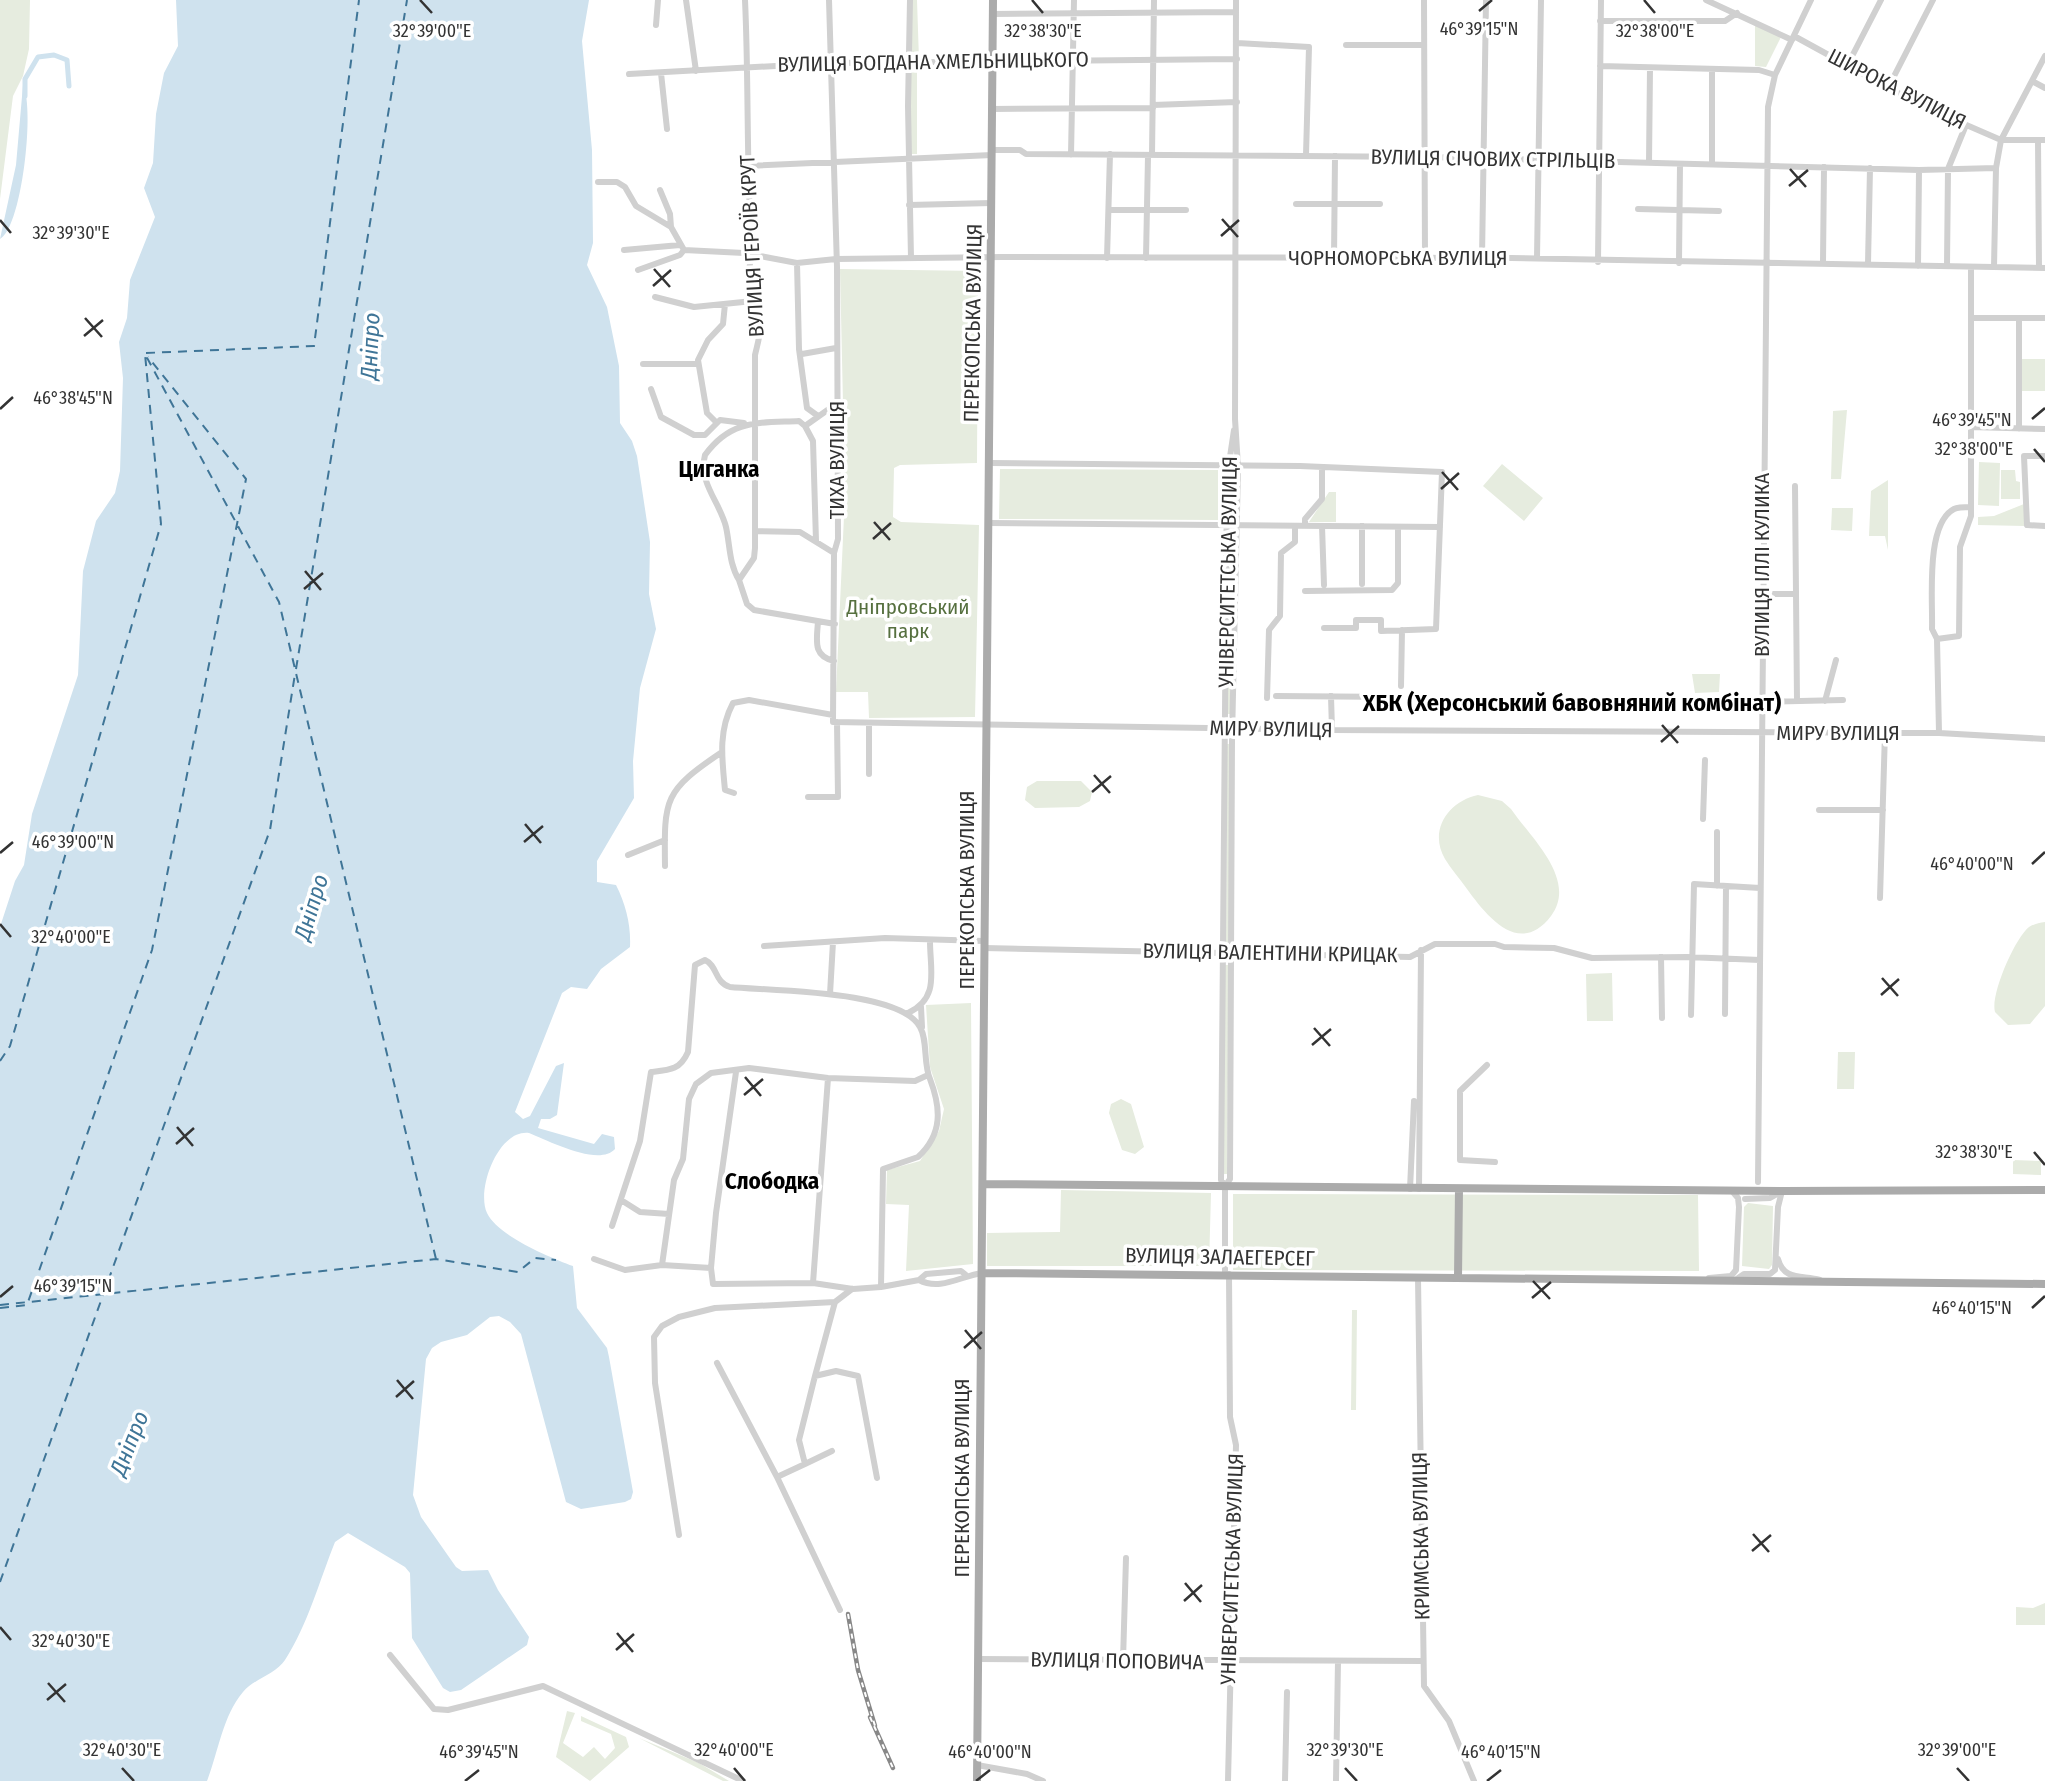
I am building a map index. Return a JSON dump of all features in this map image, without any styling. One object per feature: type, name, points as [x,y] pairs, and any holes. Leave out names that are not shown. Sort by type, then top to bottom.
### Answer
[{"type":"main road","name":"ПЕРЕКОПСЬКА ВУЛИЦЯ","points":[[977,1781],[993,0]]},
{"type":"main road","points":[[983,1184],[1732,1191],[1747,1195],[1782,1192],[2045,1190]]},
{"type":"main road","points":[[1458,1278],[1459,1189]]},
{"type":"main road","name":"ВУЛИЦЯ ЗАЛАЕГЕРСЕГ","points":[[982,1273],[1825,1281]]},
{"type":"main road","points":[[1825,1281],[2045,1284]]},
{"type":"street","points":[[656,25],[658,0]]},
{"type":"street","points":[[686,0],[696,71]]},
{"type":"street","name":"ВУЛИЦЯ ГЕРОЇВ КРУТ","points":[[739,580],[754,558],[755,355],[760,332],[752,301],[749,263],[752,256],[746,166],[748,68],[745,0]]},
{"type":"street","name":"ТИХА ВУЛИЦЯ","points":[[808,797],[838,797],[834,720],[834,553],[838,539],[836,259],[829,0]]},
{"type":"street","points":[[910,0],[911,258]]},
{"type":"street","points":[[1071,155],[1074,0]]},
{"type":"street","points":[[1146,258],[1153,106],[1154,0]]},
{"type":"street","name":"УНІВЕРСИТЕТСЬКА ВУЛИЦЯ","points":[[1228,1781],[1236,1445],[1230,1417],[1225,1186],[1221,1180],[1223,953],[1238,467],[1237,0]]},
{"type":"street","points":[[1424,0],[1425,258]]},
{"type":"street","points":[[1482,258],[1486,0]]},
{"type":"street","points":[[1537,258],[1541,0]]},
{"type":"street","points":[[1598,262],[1601,0]]},
{"type":"street","name":"ШИРОКА ВУЛИЦЯ","points":[[1706,0],[1793,38],[1888,88],[2001,140]]},
{"type":"street","name":"ВУЛИЦЯ ІЛЛІ КУЛИКА","points":[[1758,1182],[1768,107],[1775,75],[1811,0]]},
{"type":"street","points":[[1847,66],[1881,0]]},
{"type":"street","points":[[1888,88],[1933,0]]},
{"type":"street","points":[[992,14],[1236,12]]},
{"type":"street","points":[[1600,21],[1725,20],[1737,13]]},
{"type":"street","points":[[1237,43],[1309,47],[1306,155]]},
{"type":"street","points":[[1346,45],[1423,45]]},
{"type":"street","points":[[1994,267],[1996,168],[2001,140],[2045,56]]},
{"type":"street","name":"ВУЛИЦЯ БОГДАНА ХМЕЛЬНИЦЬКОГО","points":[[629,74],[830,63],[909,64],[1073,58],[1237,59]]},
{"type":"street","points":[[1600,66],[1759,69],[1775,75]]},
{"type":"street","points":[[1648,163],[1650,68]]},
{"type":"street","points":[[1712,69],[1712,164]]},
{"type":"street","points":[[661,73],[667,129]]},
{"type":"street","points":[[2032,81],[2045,88]]},
{"type":"street","points":[[991,109],[1237,102]]},
{"type":"street","points":[[1947,266],[1948,169],[1966,125]]},
{"type":"street","points":[[2001,140],[2042,140],[2042,268]]},
{"type":"street","name":"ВУЛИЦЯ СІЧОВИХ СТРІЛЬЦІВ","points":[[746,166],[992,153],[1424,157],[1919,170],[1996,168]]},
{"type":"street","points":[[1107,258],[1110,154]]},
{"type":"street","points":[[1334,259],[1335,156]]},
{"type":"street","points":[[1679,263],[1680,164]]},
{"type":"street","points":[[1823,263],[1824,167]]},
{"type":"street","points":[[1868,264],[1870,168]]},
{"type":"street","points":[[1918,266],[1919,170]]},
{"type":"street","points":[[598,182],[620,184],[629,190],[636,206],[671,227]]},
{"type":"street","points":[[638,270],[680,255],[682,247],[671,227],[670,214],[660,190]]},
{"type":"street","points":[[909,205],[992,203]]},
{"type":"street","points":[[1296,204],[1380,204]]},
{"type":"street","points":[[1638,209],[1719,211]]},
{"type":"street","points":[[1109,210],[1186,210]]},
{"type":"street","name":"ЧОРНОМОРСЬКА ВУЛИЦЯ","points":[[624,250],[682,247],[797,263],[836,259],[990,257],[1537,258],[1598,262],[2042,268]]},
{"type":"street","name":"ТИХА ВУЛИЦЯ","points":[[797,263],[807,408],[818,416]]},
{"type":"street","points":[[1937,639],[1959,636],[1960,547],[1971,507],[1971,267]]},
{"type":"street","points":[[655,297],[694,307],[752,301]]},
{"type":"street","points":[[715,421],[707,412],[698,364],[708,340],[723,324],[725,304]]},
{"type":"street","points":[[1972,317],[2045,318]]},
{"type":"street","points":[[2019,318],[2019,429]]},
{"type":"street","points":[[802,354],[836,348]]},
{"type":"street","points":[[643,365],[698,364]]},
{"type":"street","points":[[651,389],[658,413],[668,423],[699,436],[705,435],[715,421],[730,419],[744,423],[799,421],[805,426],[836,404]]},
{"type":"street","name":"УНІВЕРСИТЕТСЬКА ВУЛИЦЯ","points":[[1225,1186],[1230,1179],[1232,954],[1227,466],[1236,419]]},
{"type":"street","points":[[744,423],[716,442],[704,461],[707,485],[722,515],[732,564],[747,604],[754,610],[835,624]]},
{"type":"street","name":"ТИХА ВУЛИЦЯ","points":[[805,426],[813,441],[816,541]]},
{"type":"street","points":[[1970,427],[2045,429]]},
{"type":"street","points":[[2045,457],[2024,456],[2027,525],[2045,526]]},
{"type":"street","points":[[990,463],[1322,467],[1442,472],[1436,629],[1381,631],[1381,620],[1356,620],[1356,628],[1324,628]]},
{"type":"street","points":[[1305,526],[1305,519],[1322,499],[1322,467]]},
{"type":"street","points":[[1794,486],[1797,701]]},
{"type":"street","points":[[1939,733],[1937,639],[1932,629],[1933,555],[1940,523],[1955,509],[1971,507]]},
{"type":"street","points":[[989,523],[1440,527]]},
{"type":"street","points":[[1268,698],[1269,630],[1280,616],[1281,553],[1295,542],[1295,526]]},
{"type":"street","points":[[1322,526],[1324,585]]},
{"type":"street","points":[[1362,526],[1362,584]]},
{"type":"street","points":[[1305,591],[1392,590],[1398,583],[1398,527]]},
{"type":"street","points":[[756,531],[800,532],[834,553]]},
{"type":"street","points":[[1762,594],[1796,594]]},
{"type":"street","points":[[818,621],[817,652],[820,656],[834,661]]},
{"type":"street","points":[[1401,686],[1402,631]]},
{"type":"street","points":[[1825,701],[1836,660]]},
{"type":"street","points":[[1276,696],[1398,697]]},
{"type":"street","points":[[1331,696],[1332,730]]},
{"type":"street","name":"МИРУ ВУЛИЦЯ","points":[[722,752],[723,722],[733,703],[749,700],[834,720],[869,723],[1332,730],[1885,732],[2045,739]]},
{"type":"street","points":[[1762,702],[1843,700]]},
{"type":"street","points":[[869,723],[869,774]]},
{"type":"street","points":[[1880,898],[1885,732]]},
{"type":"street","points":[[722,752],[725,790],[734,793]]},
{"type":"street","points":[[665,866],[666,807],[674,791],[722,752]]},
{"type":"street","points":[[1703,819],[1705,760]]},
{"type":"street","points":[[1819,810],[1882,810]]},
{"type":"street","points":[[1717,832],[1717,886]]},
{"type":"street","points":[[628,855],[665,841]]},
{"type":"street","points":[[1691,1015],[1694,884],[1760,888]]},
{"type":"street","points":[[1725,1014],[1726,886]]},
{"type":"street","name":"ВУЛИЦЯ ВАЛЕНТИНИ КРИЦАК","points":[[764,946],[885,937],[984,944],[1232,954],[1410,957],[1435,944],[1495,944],[1504,947],[1555,948],[1592,958],[1692,957],[1760,960]]},
{"type":"street","points":[[881,1287],[882,1172],[885,1167],[918,1157],[937,1128],[939,1109],[928,1075],[921,1007],[930,992],[930,941]]},
{"type":"street","points":[[830,994],[833,942]]},
{"type":"street","points":[[1415,1189],[1420,950]]},
{"type":"street","points":[[1661,957],[1662,1017]]},
{"type":"street","points":[[612,1226],[640,1141],[651,1072],[678,1067],[688,1052],[697,962],[708,961],[717,980],[730,988],[830,994],[908,1013],[922,1029]]},
{"type":"street","points":[[908,1013],[921,1007]]},
{"type":"street","points":[[1487,1065],[1460,1091],[1460,1160],[1495,1161]]},
{"type":"street","points":[[662,1265],[674,1180],[683,1159],[689,1099],[696,1084],[711,1073],[749,1069],[828,1078],[915,1081],[928,1075]]},
{"type":"street","points":[[736,1072],[711,1268],[711,1280],[717,1286],[813,1283],[853,1289],[881,1287],[919,1279],[926,1274],[961,1270],[966,1275],[982,1273]]},
{"type":"street","points":[[813,1283],[828,1078]]},
{"type":"street","points":[[1414,1101],[1415,1189]]},
{"type":"street","points":[[1739,1207],[1758,1182],[1778,1207]]},
{"type":"street","points":[[1703,1279],[1731,1276],[1738,1261],[1739,1207],[1738,1198],[1732,1191]]},
{"type":"street","points":[[1734,1281],[1744,1275],[1770,1274],[1775,1270],[1778,1207],[1782,1192]]},
{"type":"street","points":[[621,1200],[640,1212],[669,1214]]},
{"type":"street","points":[[1777,1256],[1780,1266],[1790,1276],[1825,1281]]},
{"type":"street","points":[[594,1259],[625,1270],[662,1265],[711,1268]]},
{"type":"street","points":[[1738,1261],[1744,1275],[1752,1281]]},
{"type":"street","name":"КРИМСЬКА ВУЛИЦЯ","points":[[1418,1278],[1424,1686],[1449,1721],[1474,1781]]},
{"type":"street","points":[[679,1535],[656,1383],[654,1337],[662,1326],[680,1317],[715,1308],[835,1302],[853,1289]]},
{"type":"street","points":[[805,1464],[799,1440],[835,1302]]},
{"type":"street","points":[[717,1363],[777,1478],[839,1610]]},
{"type":"street","points":[[815,1376],[836,1371],[858,1376],[877,1478]]},
{"type":"street","points":[[777,1478],[832,1451]]},
{"type":"street","points":[[1123,1661],[1126,1558]]},
{"type":"street","points":[[390,1655],[434,1709],[448,1710],[543,1686],[743,1781]]},
{"type":"street","name":"ВУЛИЦЯ ПОПОВИЧА","points":[[978,1659],[1423,1661]]},
{"type":"street","points":[[1336,1781],[1338,1661]]},
{"type":"street","points":[[1285,1781],[1287,1692]]},
{"type":"street","points":[[977,1765],[1027,1774],[1043,1781]]},
{"type":"green space","points":[[0,0],[30,0],[29,49],[23,76],[13,96],[0,199]]},
{"type":"green space","points":[[912,0],[917,0],[919,60],[912,56]]},
{"type":"green space","points":[[1755,24],[1781,37],[1766,67],[1755,66]]},
{"type":"green space","points":[[911,67],[917,67],[917,154],[911,154]]},
{"type":"green space","name":"Дніпровський парк","points":[[840,269],[978,271],[977,463],[900,465],[894,468],[893,517],[901,522],[979,525],[975,717],[869,718],[868,692],[836,692],[845,494]]},
{"type":"green space","points":[[2022,359],[2045,359],[2045,391],[2022,391]]},
{"type":"green space","points":[[1847,410],[1841,479],[1831,479],[1833,411]]},
{"type":"green space","points":[[1979,462],[2000,463],[1999,506],[1978,505]]},
{"type":"green space","points":[[1502,464],[1543,498],[1524,521],[1483,486]]},
{"type":"green space","points":[[1000,469],[1218,470],[1218,520],[999,519]]},
{"type":"green space","points":[[2001,470],[2015,470],[2016,481],[2020,482],[2020,499],[2001,499]]},
{"type":"green space","points":[[1888,480],[1888,550],[1885,536],[1869,536],[1871,491]]},
{"type":"green space","points":[[1329,492],[1336,492],[1336,522],[1309,522]]},
{"type":"green space","points":[[2024,504],[2025,526],[1978,525],[1978,517],[1994,516]]},
{"type":"green space","points":[[1832,508],[1853,508],[1852,531],[1831,530]]},
{"type":"green space","points":[[1229,533],[1232,533],[1230,714],[1227,714]]},
{"type":"green space","points":[[1692,674],[1720,674],[1719,692],[1695,693]]},
{"type":"green space","points":[[1227,744],[1230,744],[1229,948],[1226,948]]},
{"type":"green space","points":[[1037,781],[1081,781],[1092,792],[1090,801],[1079,807],[1035,808],[1025,800],[1027,787]]},
{"type":"green space","points":[[1478,795],[1502,801],[1511,809],[1540,846],[1555,874],[1559,888],[1558,902],[1551,916],[1539,928],[1527,933],[1515,933],[1493,920],[1453,870],[1440,848],[1440,828],[1444,818],[1458,803]]},
{"type":"green space","points":[[2045,922],[2045,1006],[2030,1024],[2008,1025],[1995,1012],[1994,1004],[2000,981],[2023,933],[2031,926]]},
{"type":"green space","points":[[1225,965],[1229,965],[1227,1174],[1223,1174]]},
{"type":"green space","points":[[1612,973],[1613,1021],[1587,1021],[1586,974]]},
{"type":"green space","points":[[971,1003],[973,1264],[906,1271],[909,1205],[886,1204],[887,1170],[920,1161],[939,1131],[944,1109],[930,1067],[926,1005]]},
{"type":"green space","points":[[1838,1052],[1855,1052],[1854,1089],[1837,1089]]},
{"type":"green space","points":[[1121,1099],[1131,1104],[1144,1147],[1135,1154],[1122,1150],[1109,1113],[1111,1104]]},
{"type":"green space","points":[[2013,1160],[2041,1161],[2041,1175],[2013,1174]]},
{"type":"green space","points":[[1061,1190],[1211,1193],[1209,1266],[987,1266],[987,1233],[1060,1232]]},
{"type":"green space","points":[[1233,1194],[1698,1195],[1699,1271],[1233,1270]]},
{"type":"green space","points":[[1748,1203],[1773,1206],[1772,1265],[1769,1269],[1742,1266],[1744,1207]]},
{"type":"green space","points":[[1352,1310],[1357,1310],[1356,1410],[1351,1410]]},
{"type":"green space","points":[[2045,1603],[2045,1625],[2016,1625],[2016,1607],[2033,1608]]},
{"type":"green space","points":[[567,1711],[575,1713],[563,1743],[583,1757],[594,1747],[605,1759],[615,1748],[611,1734],[581,1721],[581,1716],[626,1737],[629,1747],[590,1781],[556,1757]]},
{"type":"green space","points":[[639,1738],[699,1763],[729,1781],[723,1781]]},
{"type":"water","name":"Дніпро","points":[[176,0],[589,0],[582,41],[592,150],[593,243],[587,265],[607,307],[619,366],[620,423],[632,441],[637,456],[650,542],[649,594],[656,629],[640,688],[633,761],[634,798],[597,861],[597,882],[616,885],[623,900],[629,923],[630,947],[601,969],[587,989],[571,987],[562,993],[515,1112],[523,1119],[530,1116],[556,1066],[564,1063],[557,1115],[550,1119],[541,1119],[538,1128],[594,1144],[602,1134],[614,1137],[615,1149],[608,1154],[586,1154],[529,1133],[518,1134],[499,1150],[492,1163],[487,1177],[484,1203],[493,1222],[513,1238],[573,1266],[577,1308],[607,1348],[633,1492],[631,1499],[625,1502],[581,1509],[566,1502],[521,1334],[510,1322],[499,1316],[490,1317],[467,1335],[441,1342],[432,1348],[426,1359],[413,1495],[421,1517],[456,1567],[462,1571],[488,1570],[529,1637],[527,1645],[461,1690],[450,1692],[443,1688],[412,1638],[410,1573],[405,1567],[348,1533],[335,1542],[307,1617],[285,1660],[248,1687],[236,1701],[207,1781],[0,1781],[0,927],[15,881],[24,865],[32,814],[78,675],[83,571],[96,521],[115,493],[120,471],[123,378],[119,342],[127,318],[130,280],[155,217],[144,188],[153,163],[156,114],[164,73],[178,46]]},
{"type":"water","points":[[23,85],[28,117],[24,166],[15,213],[8,230],[0,239],[16,165]]},
{"type":"waterway","points":[[25,96],[25,79],[38,57],[54,55],[67,60],[69,86]]},
{"type":"ferry route","points":[[146,353],[314,346],[359,0]]},
{"type":"ferry route","points":[[296,669],[407,0]]},
{"type":"ferry route","points":[[0,1061],[10,1046],[161,524],[145,354],[279,602],[436,1259]]},
{"type":"ferry route","points":[[0,1308],[27,1305],[152,950],[246,479],[148,357]]},
{"type":"ferry route","points":[[0,1582],[270,830],[295,674]]},
{"type":"ferry route","points":[[0,1305],[436,1259],[518,1272],[535,1258],[556,1260]]},
{"type":"railway","points":[[848,1614],[858,1670],[875,1726]]},
{"type":"railway","points":[[870,1717],[893,1768]]},
{"type":"district","name":"Циганка","points":[[719,469]]},
{"type":"district","name":"ХБК (Херсонський бавовняний комбінат)","points":[[1572,703]]},
{"type":"district","name":"Слободка","points":[[772,1181]]}]
